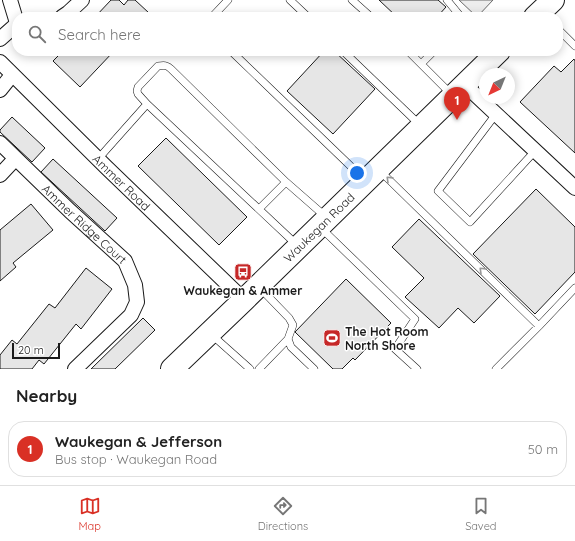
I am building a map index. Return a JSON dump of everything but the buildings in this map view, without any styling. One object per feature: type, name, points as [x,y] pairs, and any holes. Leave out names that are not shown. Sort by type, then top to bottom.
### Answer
[{"type":"main road","name":"Waukegan Road","points":[[172,369],[299,247],[491,56]]},
{"type":"street","points":[[10,0],[14,12]]},
{"type":"street","points":[[69,12],[82,0]]},
{"type":"street","points":[[0,39],[12,28]]},
{"type":"street","name":"Ammer Road","points":[[0,62],[98,159],[251,293]]},
{"type":"street","points":[[0,90],[12,75]]},
{"type":"street","points":[[458,90],[496,114],[575,188]]},
{"type":"street","name":"Ammer Ridge Court","points":[[0,143],[15,159],[125,262],[135,284],[137,302],[131,314],[75,369]]},
{"type":"street","points":[[0,175],[15,159]]},
{"type":"lane","points":[[217,12],[228,0]]},
{"type":"lane","points":[[290,0],[303,12]]},
{"type":"lane","points":[[352,0],[365,12]]},
{"type":"lane","points":[[447,0],[457,12]]},
{"type":"lane","points":[[563,34],[575,46]]},
{"type":"lane","points":[[237,56],[510,298],[539,326]]},
{"type":"lane","points":[[348,56],[421,126]]},
{"type":"lane","points":[[413,56],[421,64],[458,90]]},
{"type":"lane","points":[[421,64],[429,56]]},
{"type":"lane","points":[[299,247],[138,94],[138,87],[158,66],[167,66],[171,69],[286,182],[415,319],[395,349],[417,369]]},
{"type":"lane","points":[[98,159],[148,104]]},
{"type":"lane","points":[[496,114],[438,191],[470,222],[535,151]]},
{"type":"lane","points":[[259,209],[286,182]]},
{"type":"lane","points":[[496,369],[575,288]]},
{"type":"lane","points":[[251,293],[289,318],[293,325],[288,339],[259,369]]},
{"type":"lane","points":[[210,333],[250,369]]},
{"type":"lane","points":[[288,339],[291,346],[314,369]]},
{"type":"shaded area","points":[[459,0],[493,0],[482,12],[472,12]]},
{"type":"place","name":"Waukegan & Jefferson","points":[[457,120]]},
{"type":"place","name":"Waukegan & Ammer","points":[[243,272]]},
{"type":"place","name":"The Hot Room North Shore","points":[[332,338]]}]
